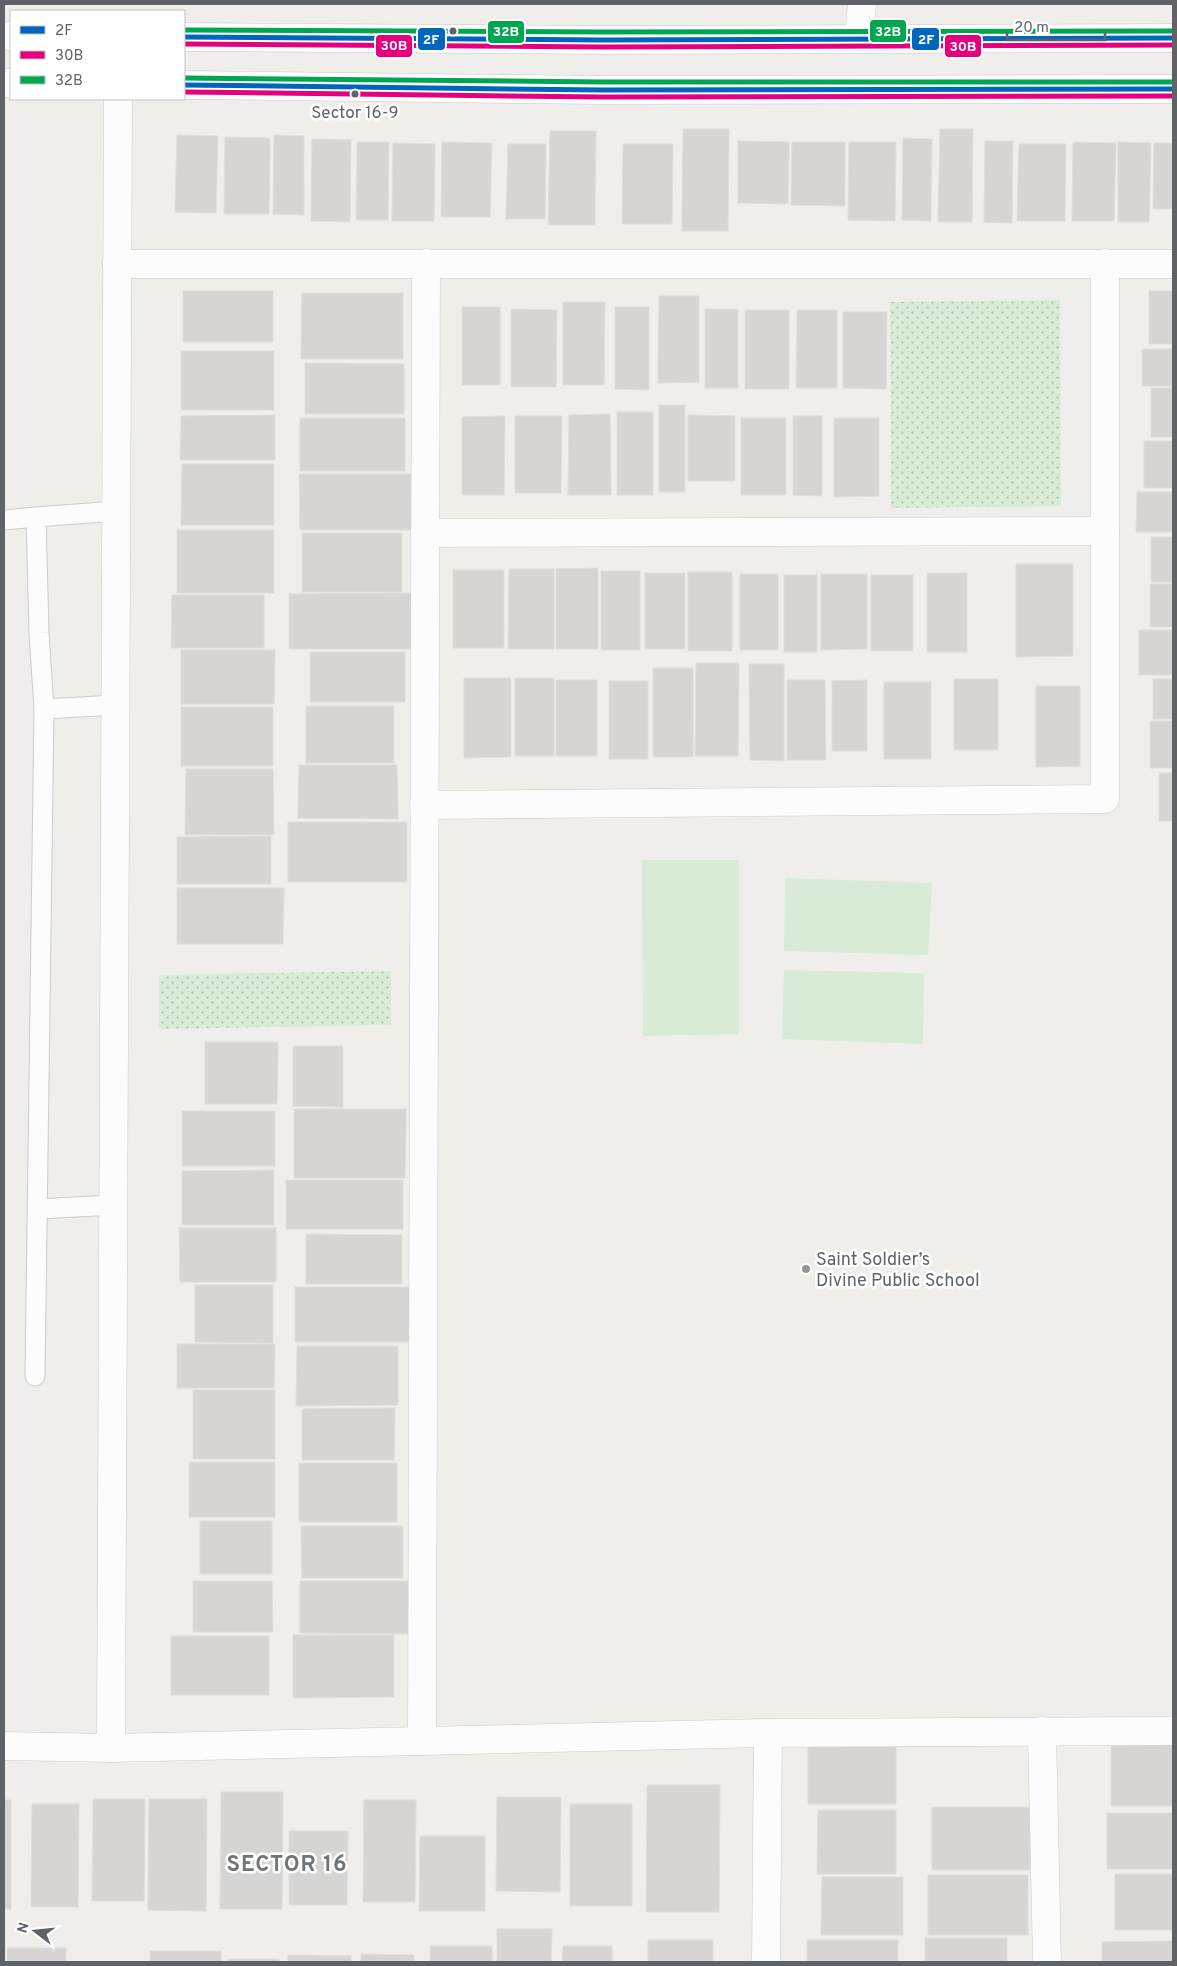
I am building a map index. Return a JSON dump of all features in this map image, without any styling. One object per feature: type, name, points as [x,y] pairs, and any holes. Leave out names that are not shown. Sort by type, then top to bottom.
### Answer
[{"type":"street","points":[[859,38],[862,4]]},
{"type":"street","points":[[185,37],[603,40],[1173,38]]},
{"type":"street","points":[[185,85],[602,90],[1173,89]]},
{"type":"street","points":[[111,1748],[118,100]]},
{"type":"street","points":[[422,1741],[426,263]]},
{"type":"street","points":[[424,805],[1105,799],[1105,263]]},
{"type":"street","points":[[117,264],[1173,264]]},
{"type":"street","points":[[425,533],[1105,531]]},
{"type":"street","points":[[4,1746],[111,1748],[768,1733],[1173,1731]]},
{"type":"street","points":[[1042,1732],[1047,1962]]},
{"type":"street","points":[[766,1962],[768,1733]]},
{"type":"lane","points":[[4,520],[116,511]]},
{"type":"lane","points":[[35,1376],[44,709],[39,633],[36,517]]},
{"type":"lane","points":[[44,709],[116,705]]},
{"type":"lane","points":[[38,1209],[113,1205]]},
{"type":"green space","points":[[1060,300],[1061,506],[891,508],[890,302]]},
{"type":"green space","points":[[642,860],[739,860],[739,1034],[643,1036]]},
{"type":"green space","points":[[785,878],[932,883],[928,955],[784,951]]},
{"type":"green space","points":[[784,970],[924,973],[923,1044],[782,1039]]},
{"type":"green space","points":[[391,971],[391,1025],[159,1029],[159,975]]},
{"type":"building","points":[[683,129],[729,129],[728,231],[682,231]]},
{"type":"building","points":[[940,129],[973,129],[972,222],[938,222]]},
{"type":"building","points":[[550,131],[596,131],[595,225],[548,225]]},
{"type":"building","points":[[177,135],[218,136],[216,213],[175,212]]},
{"type":"building","points":[[274,135],[304,136],[304,215],[273,214]]},
{"type":"building","points":[[225,137],[270,138],[269,214],[224,214]]},
{"type":"building","points":[[903,138],[932,139],[931,221],[902,220]]},
{"type":"building","points":[[312,139],[351,140],[350,222],[311,221]]},
{"type":"building","points":[[738,141],[789,142],[788,204],[738,203]]},
{"type":"building","points":[[985,141],[1013,141],[1012,223],[984,222]]},
{"type":"building","points":[[357,142],[389,142],[388,220],[356,220]]},
{"type":"building","points":[[442,142],[492,143],[490,217],[441,217]]},
{"type":"building","points":[[792,142],[845,142],[845,206],[791,205]]},
{"type":"building","points":[[849,142],[896,142],[895,221],[848,220]]},
{"type":"building","points":[[1073,142],[1116,143],[1114,221],[1072,221]]},
{"type":"building","points":[[1118,142],[1151,143],[1149,222],[1118,222]]},
{"type":"building","points":[[393,143],[435,144],[434,221],[392,221]]},
{"type":"building","points":[[1154,143],[1173,143],[1173,209],[1153,209]]},
{"type":"building","points":[[508,144],[546,144],[545,219],[506,219]]},
{"type":"building","points":[[623,144],[673,144],[672,224],[622,224]]},
{"type":"building","points":[[1019,144],[1066,144],[1065,221],[1017,221]]},
{"type":"building","points":[[183,291],[273,291],[273,342],[183,342]]},
{"type":"building","points":[[1149,291],[1173,291],[1173,344],[1149,344]]},
{"type":"building","points":[[302,293],[403,293],[403,359],[301,359]]},
{"type":"building","points":[[659,296],[699,296],[699,382],[658,383]]},
{"type":"building","points":[[563,302],[605,302],[604,385],[563,385]]},
{"type":"building","points":[[462,307],[500,307],[500,385],[462,385]]},
{"type":"building","points":[[615,307],[649,307],[649,390],[615,389]]},
{"type":"building","points":[[511,309],[557,310],[556,387],[511,387]]},
{"type":"building","points":[[705,309],[738,309],[738,388],[705,388]]},
{"type":"building","points":[[745,310],[789,310],[789,389],[745,389]]},
{"type":"building","points":[[797,310],[837,310],[837,388],[796,388]]},
{"type":"building","points":[[843,312],[887,312],[886,389],[843,388]]},
{"type":"building","points":[[1142,349],[1173,349],[1173,386],[1142,386]]},
{"type":"building","points":[[181,351],[274,351],[274,410],[181,410]]},
{"type":"building","points":[[305,363],[404,364],[404,414],[305,414]]},
{"type":"building","points":[[1151,388],[1173,388],[1173,437],[1151,437]]},
{"type":"building","points":[[659,405],[685,405],[685,492],[659,492]]},
{"type":"building","points":[[617,412],[653,412],[653,495],[617,495]]},
{"type":"building","points":[[610,414],[611,495],[568,495],[569,415]]},
{"type":"building","points":[[275,415],[275,460],[180,460],[181,416]]},
{"type":"building","points":[[688,415],[735,416],[735,481],[688,481]]},
{"type":"building","points":[[505,416],[504,495],[462,495],[462,417]]},
{"type":"building","points":[[515,416],[562,416],[561,493],[515,493]]},
{"type":"building","points":[[793,416],[822,416],[822,496],[793,495]]},
{"type":"building","points":[[300,418],[405,418],[405,471],[300,471]]},
{"type":"building","points":[[741,418],[786,418],[786,495],[741,495]]},
{"type":"building","points":[[834,418],[879,418],[879,496],[834,497]]},
{"type":"building","points":[[1144,441],[1173,441],[1173,488],[1144,488]]},
{"type":"building","points":[[182,464],[274,464],[274,525],[181,525]]},
{"type":"building","points":[[299,474],[414,474],[414,530],[300,530]]},
{"type":"building","points":[[1137,492],[1173,492],[1173,532],[1136,532]]},
{"type":"building","points":[[177,530],[274,530],[274,593],[177,593]]},
{"type":"building","points":[[302,533],[402,533],[402,592],[302,592]]},
{"type":"building","points":[[1151,537],[1173,537],[1173,582],[1151,582]]},
{"type":"building","points":[[1016,564],[1073,564],[1073,656],[1016,657]]},
{"type":"building","points":[[598,568],[598,649],[556,649],[556,569]]},
{"type":"building","points":[[509,569],[554,569],[554,649],[508,649]]},
{"type":"building","points":[[453,570],[504,570],[504,648],[453,648]]},
{"type":"building","points":[[601,571],[640,571],[640,650],[601,650]]},
{"type":"building","points":[[688,572],[732,572],[732,651],[688,651]]},
{"type":"building","points":[[645,573],[685,573],[685,649],[645,649]]},
{"type":"building","points":[[927,573],[967,573],[967,652],[927,652]]},
{"type":"building","points":[[740,574],[778,574],[778,650],[740,650]]},
{"type":"building","points":[[821,574],[867,574],[867,649],[821,650]]},
{"type":"building","points":[[784,575],[817,575],[817,652],[784,652]]},
{"type":"building","points":[[871,575],[913,575],[913,651],[871,651]]},
{"type":"building","points":[[1150,584],[1173,584],[1173,627],[1150,627]]},
{"type":"building","points":[[416,593],[416,649],[289,649],[289,594]]},
{"type":"building","points":[[172,595],[264,595],[264,648],[171,648]]},
{"type":"building","points":[[1139,630],[1173,630],[1173,675],[1139,675]]},
{"type":"building","points":[[181,650],[275,650],[274,704],[181,704]]},
{"type":"building","points":[[310,652],[405,652],[405,702],[310,702]]},
{"type":"building","points":[[696,663],[739,663],[738,756],[695,756]]},
{"type":"building","points":[[749,664],[784,664],[784,761],[750,760]]},
{"type":"building","points":[[653,668],[693,668],[693,757],[653,757]]},
{"type":"building","points":[[464,678],[511,678],[511,757],[464,758]]},
{"type":"building","points":[[515,678],[554,678],[554,756],[515,756]]},
{"type":"building","points":[[954,679],[998,679],[998,750],[954,750]]},
{"type":"building","points":[[1153,679],[1173,679],[1173,719],[1153,719]]},
{"type":"building","points":[[556,680],[597,680],[597,756],[556,756]]},
{"type":"building","points":[[787,680],[825,680],[826,760],[787,760]]},
{"type":"building","points":[[867,680],[867,751],[832,751],[832,681]]},
{"type":"building","points":[[609,681],[648,681],[648,759],[609,759]]},
{"type":"building","points":[[884,682],[931,682],[931,759],[884,759]]},
{"type":"building","points":[[1036,686],[1080,686],[1080,766],[1036,767]]},
{"type":"building","points":[[306,706],[394,706],[394,763],[306,763]]},
{"type":"building","points":[[181,707],[273,707],[273,766],[181,766]]},
{"type":"building","points":[[1150,721],[1173,721],[1173,768],[1150,768]]},
{"type":"building","points":[[299,765],[397,765],[398,819],[298,818]]},
{"type":"building","points":[[186,769],[273,769],[274,835],[185,835]]},
{"type":"building","points":[[1159,773],[1173,773],[1173,821],[1159,821]]},
{"type":"building","points":[[288,822],[407,822],[407,882],[288,882]]},
{"type":"building","points":[[271,836],[271,884],[177,884],[177,837]]},
{"type":"building","points":[[177,888],[284,888],[283,944],[177,944]]},
{"type":"building","points":[[205,1042],[278,1042],[277,1104],[205,1104]]},
{"type":"building","points":[[293,1046],[343,1046],[343,1107],[293,1106]]},
{"type":"building","points":[[294,1109],[406,1109],[405,1178],[294,1178]]},
{"type":"building","points":[[182,1111],[275,1111],[275,1166],[182,1166]]},
{"type":"building","points":[[274,1170],[274,1225],[182,1225],[182,1171]]},
{"type":"building","points":[[286,1180],[403,1180],[403,1229],[286,1229]]},
{"type":"building","points":[[179,1228],[276,1228],[276,1282],[180,1282]]},
{"type":"building","points":[[306,1234],[402,1235],[402,1284],[306,1284]]},
{"type":"building","points":[[195,1285],[273,1285],[273,1343],[195,1342]]},
{"type":"building","points":[[295,1287],[420,1287],[420,1342],[295,1342]]},
{"type":"building","points":[[177,1344],[275,1344],[274,1388],[177,1388]]},
{"type":"building","points":[[297,1346],[398,1346],[398,1405],[296,1406]]},
{"type":"building","points":[[193,1390],[275,1390],[275,1459],[193,1459]]},
{"type":"building","points":[[395,1408],[394,1460],[302,1460],[302,1409]]},
{"type":"building","points":[[189,1462],[275,1462],[275,1517],[189,1517]]},
{"type":"building","points":[[299,1463],[397,1463],[397,1522],[299,1522]]},
{"type":"building","points":[[200,1521],[272,1521],[272,1574],[200,1574]]},
{"type":"building","points":[[301,1526],[403,1526],[403,1578],[302,1578]]},
{"type":"building","points":[[193,1581],[272,1581],[273,1632],[193,1632]]},
{"type":"building","points":[[300,1581],[414,1581],[414,1634],[300,1633]]},
{"type":"building","points":[[293,1635],[394,1635],[394,1697],[293,1698]]},
{"type":"building","points":[[171,1636],[269,1636],[269,1695],[171,1695]]},
{"type":"building","points":[[808,1745],[896,1745],[896,1804],[808,1804]]},
{"type":"building","points":[[1111,1745],[1173,1745],[1173,1806],[1111,1806]]},
{"type":"building","points":[[647,1785],[720,1785],[719,1912],[646,1912]]},
{"type":"building","points":[[221,1792],[283,1792],[282,1909],[220,1909]]},
{"type":"building","points":[[497,1797],[561,1797],[560,1892],[496,1891]]},
{"type":"building","points":[[93,1799],[145,1799],[144,1901],[92,1901]]},
{"type":"building","points":[[149,1799],[207,1799],[206,1911],[148,1910]]},
{"type":"building","points":[[4,1800],[11,1800],[11,1909],[4,1909]]},
{"type":"building","points":[[364,1800],[416,1800],[415,1902],[363,1902]]},
{"type":"building","points":[[32,1804],[79,1804],[78,1907],[31,1907]]},
{"type":"building","points":[[570,1804],[632,1804],[632,1906],[570,1906]]},
{"type":"building","points":[[932,1807],[1030,1807],[1030,1870],[932,1870]]},
{"type":"building","points":[[818,1810],[896,1810],[896,1874],[817,1874]]},
{"type":"building","points":[[1107,1813],[1173,1813],[1173,1869],[1107,1869]]},
{"type":"building","points":[[289,1831],[348,1831],[347,1905],[289,1905]]},
{"type":"building","points":[[420,1836],[485,1836],[485,1911],[419,1911]]},
{"type":"building","points":[[1115,1874],[1173,1874],[1173,1930],[1115,1930]]},
{"type":"building","points":[[928,1875],[1028,1875],[1028,1935],[928,1935]]},
{"type":"building","points":[[822,1877],[903,1877],[903,1935],[821,1935]]},
{"type":"building","points":[[497,1929],[552,1929],[551,1962],[497,1962]]},
{"type":"building","points":[[925,1938],[1007,1938],[1007,1962],[925,1962]]},
{"type":"building","points":[[648,1940],[713,1940],[713,1962],[648,1962]]},
{"type":"building","points":[[807,1940],[898,1940],[898,1962],[807,1962]]},
{"type":"building","points":[[1173,1941],[1173,1962],[1102,1962],[1102,1942]]},
{"type":"building","points":[[430,1946],[492,1946],[492,1962],[430,1962]]},
{"type":"building","points":[[563,1946],[612,1946],[612,1962],[562,1962]]},
{"type":"building","points":[[7,1948],[66,1948],[66,1962],[7,1962]]},
{"type":"building","points":[[150,1951],[221,1951],[221,1962],[150,1962]]},
{"type":"building","points":[[361,1954],[414,1955],[414,1962],[361,1962]]},
{"type":"building","points":[[288,1955],[351,1956],[351,1962],[288,1962]]},
{"type":"building","points":[[228,1959],[279,1959],[279,1962],[228,1962]]},
{"type":"transit line","name":"32B","points":[[185,30],[603,32],[1173,31]]},
{"type":"transit line","name":"2F","points":[[185,37],[603,40],[1173,38]]},
{"type":"transit line","name":"30B","points":[[185,44],[603,47],[1173,45]]},
{"type":"transit line","name":"32B","points":[[185,78],[602,82],[1173,82]]},
{"type":"transit line","name":"2F","points":[[185,85],[602,90],[1173,89]]},
{"type":"transit line","name":"30B","points":[[185,92],[602,97],[1173,96]]},
{"type":"place","name":"Sector 16-9","points":[[355,94]]},
{"type":"place","name":"Saint Soldier’s Divine Public School","points":[[806,1269]]},
{"type":"district","name":"SECTOR 16","points":[[287,1863]]}]
